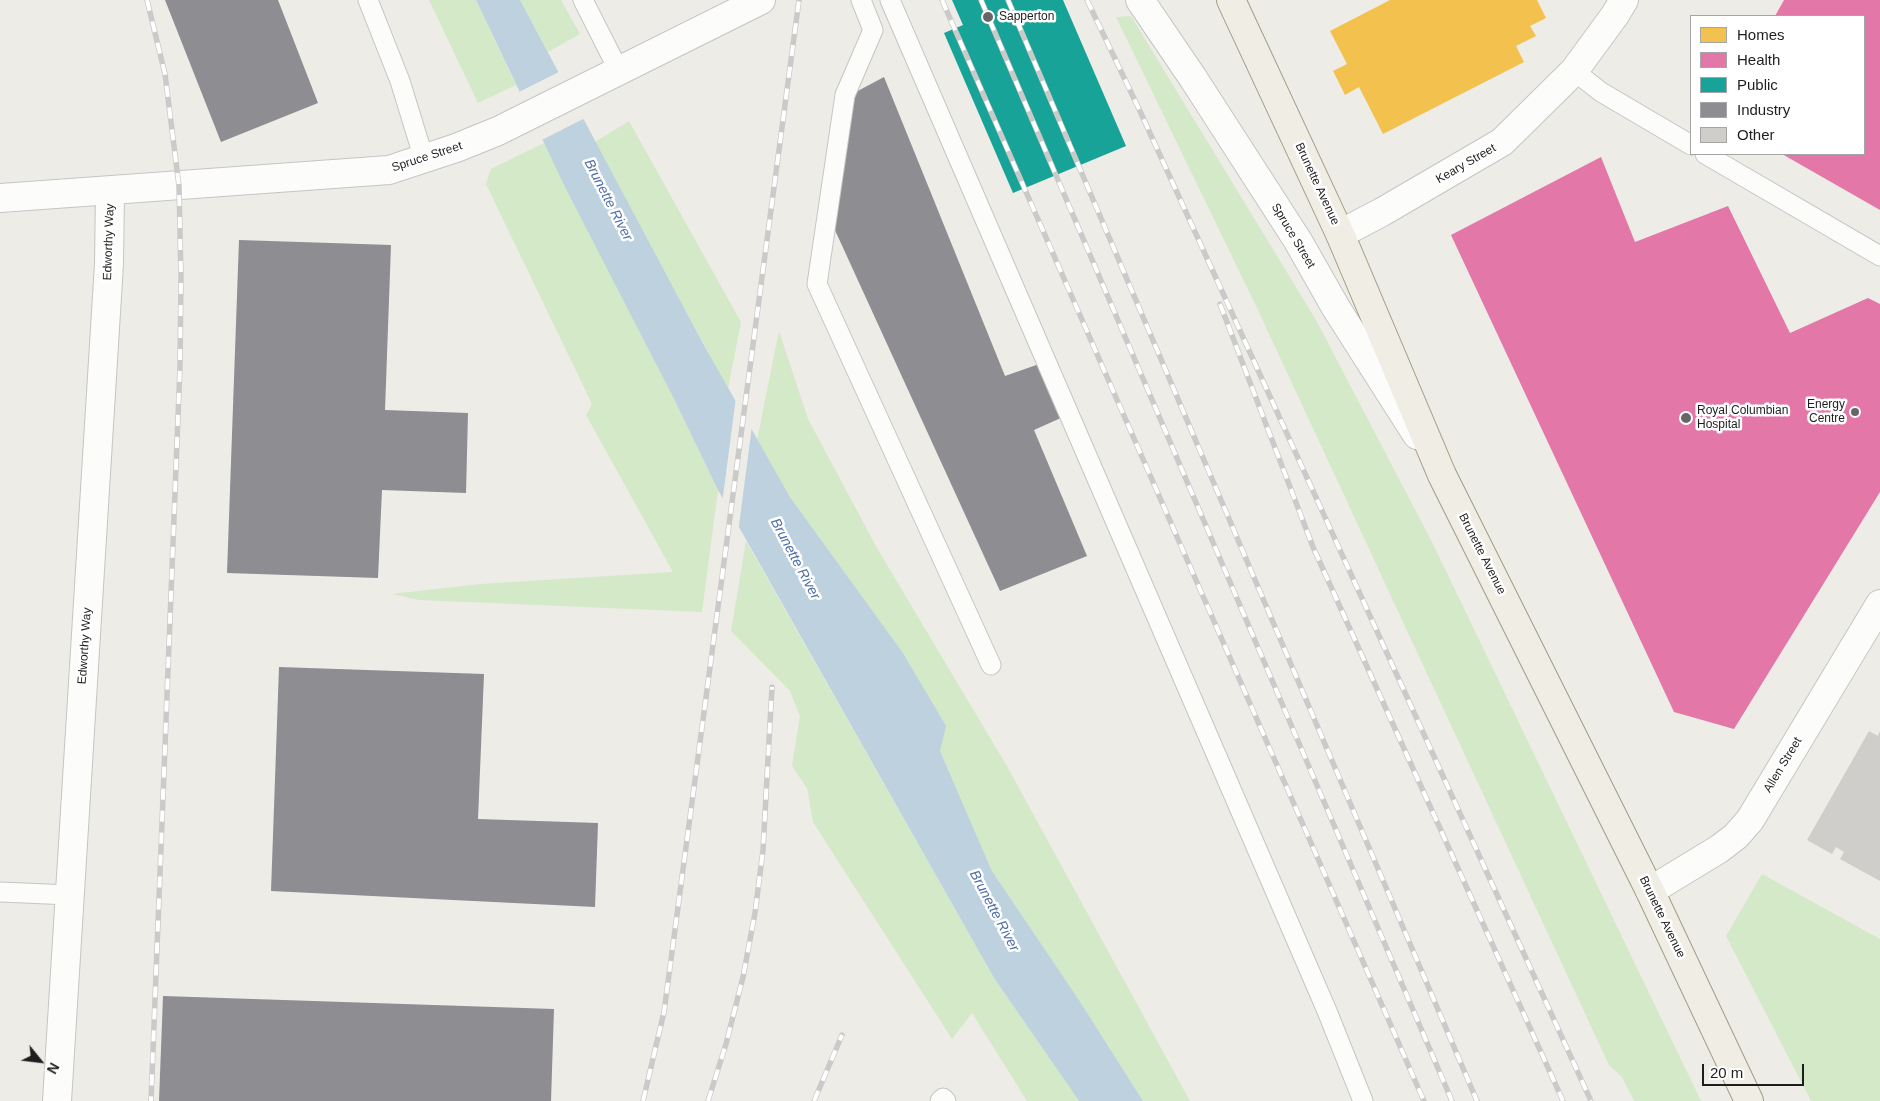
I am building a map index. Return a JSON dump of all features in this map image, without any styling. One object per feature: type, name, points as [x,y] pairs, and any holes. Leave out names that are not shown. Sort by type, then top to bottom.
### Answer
[{"type":"main road","name":"Brunette Avenue","points":[[1231,0],[1340,234],[1442,475],[1650,891],[1749,1101]]},
{"type":"street","name":"Spruce Street","points":[[0,198],[110,192],[389,170],[498,131],[761,0]]},
{"type":"street","name":"Spruce Street","points":[[1140,0],[1193,78],[1287,225],[1336,308],[1442,475]]},
{"type":"street","name":"Keary Street","points":[[1340,234],[1382,212],[1502,142],[1574,71],[1624,0]]},
{"type":"street","name":"Edworthy Way","points":[[57,1101],[109,264],[110,192]]},
{"type":"street","name":"Allen Street","points":[[1650,891],[1719,849],[1736,836],[1750,820],[1880,604]]},
{"type":"lane","points":[[368,0],[400,80],[424,159]]},
{"type":"lane","points":[[583,0],[619,71]]},
{"type":"lane","points":[[861,0],[873,30],[846,95],[818,284],[991,665]]},
{"type":"lane","points":[[890,0],[1327,1011],[1363,1101]]},
{"type":"lane","points":[[1574,71],[1601,92],[1690,144]]},
{"type":"lane","points":[[1707,155],[1880,256]]},
{"type":"lane","points":[[0,892],[70,894]]},
{"type":"lane","points":[[940,1101],[944,1098],[946,1101]]},
{"type":"green space","points":[[429,0],[476,0],[516,85],[478,103]]},
{"type":"green space","points":[[520,0],[561,0],[580,34],[548,52]]},
{"type":"green space","points":[[1131,16],[1316,320],[1433,544],[1701,1101],[1634,1101],[1622,1077],[1609,1065],[1257,308],[1116,17]]},
{"type":"green space","points":[[629,121],[741,322],[728,389],[595,142]]},
{"type":"green space","points":[[544,143],[718,490],[702,612],[419,600],[392,594],[480,584],[673,572],[586,415],[592,404],[486,184],[491,169]]},
{"type":"green space","points":[[779,331],[808,419],[877,548],[1008,768],[1190,1101],[1143,1101],[1079,1000],[992,871],[940,751],[945,726],[903,653],[790,497],[757,440]]},
{"type":"green space","points":[[746,541],[994,978],[1079,1101],[1027,1101],[972,1013],[952,1039],[813,822],[807,788],[792,766],[800,716],[790,691],[731,631]]},
{"type":"green space","points":[[1762,874],[1880,939],[1880,1101],[1811,1101],[1726,936]]},
{"type":"water","name":"Brunette River","points":[[476,0],[520,0],[705,347],[790,497],[903,653],[946,726],[940,751],[992,871],[1079,1000],[1143,1101],[1079,1101],[994,978],[718,490],[673,397],[565,187]]},
{"type":"pier","points":[[561,71],[585,118],[540,141],[517,93]]},
{"type":"pier","points":[[736,397],[752,426],[738,533],[722,504]]},
{"type":"building: Homes","points":[[1390,0],[1537,0],[1546,18],[1530,26],[1536,36],[1516,46],[1524,62],[1383,134],[1359,87],[1345,95],[1333,71],[1347,64],[1330,31]]},
{"type":"building: Health","points":[[1784,0],[1880,0],[1880,210],[1784,155],[1865,155],[1865,15],[1776,15]]},
{"type":"building: Health","name":"Royal Columbian Hospital","points":[[1601,157],[1635,242],[1728,206],[1790,333],[1868,298],[1880,304],[1880,492],[1734,729],[1674,712],[1451,235]]},
{"type":"building: Public","points":[[952,0],[1063,0],[1126,146],[1013,193],[944,33],[963,25]]},
{"type":"building: Industry","points":[[165,0],[278,0],[318,103],[221,142]]},
{"type":"building: Industry","points":[[884,77],[1005,376],[1042,363],[1063,417],[1034,430],[1087,556],[1000,591],[834,228],[854,93]]},
{"type":"building: Industry","points":[[239,240],[391,245],[385,410],[468,413],[466,493],[382,490],[378,578],[227,573]]},
{"type":"building: Industry","points":[[279,667],[484,674],[478,819],[598,823],[595,907],[271,891]]},
{"type":"building: Industry","points":[[163,996],[554,1009],[551,1101],[159,1101]]},
{"type":"building: Other","points":[[1869,731],[1878,736],[1880,731],[1880,881],[1840,859],[1844,852],[1836,847],[1832,854],[1807,840]]},
{"type":"railway","points":[[147,0],[165,74],[179,186],[181,277],[180,366],[151,1101]]},
{"type":"railway","points":[[643,1101],[664,1012],[799,0]]},
{"type":"railway","points":[[942,0],[1424,1101]]},
{"type":"railway","points":[[981,0],[1452,1101]]},
{"type":"railway","points":[[1008,0],[1477,1101]]},
{"type":"railway","points":[[1087,0],[1139,109],[1591,1101]]},
{"type":"railway","points":[[1220,304],[1313,547],[1563,1101]]},
{"type":"railway","points":[[708,1101],[726,1044],[743,977],[755,913],[763,850],[772,687]]},
{"type":"railway","points":[[814,1101],[842,1035]]},
{"type":"place","name":"Sapperton","points":[[988,17]]},
{"type":"place","name":"Energy Centre","points":[[1855,412]]},
{"type":"place","name":"Royal Columbian Hospital","points":[[1686,418]]}]
